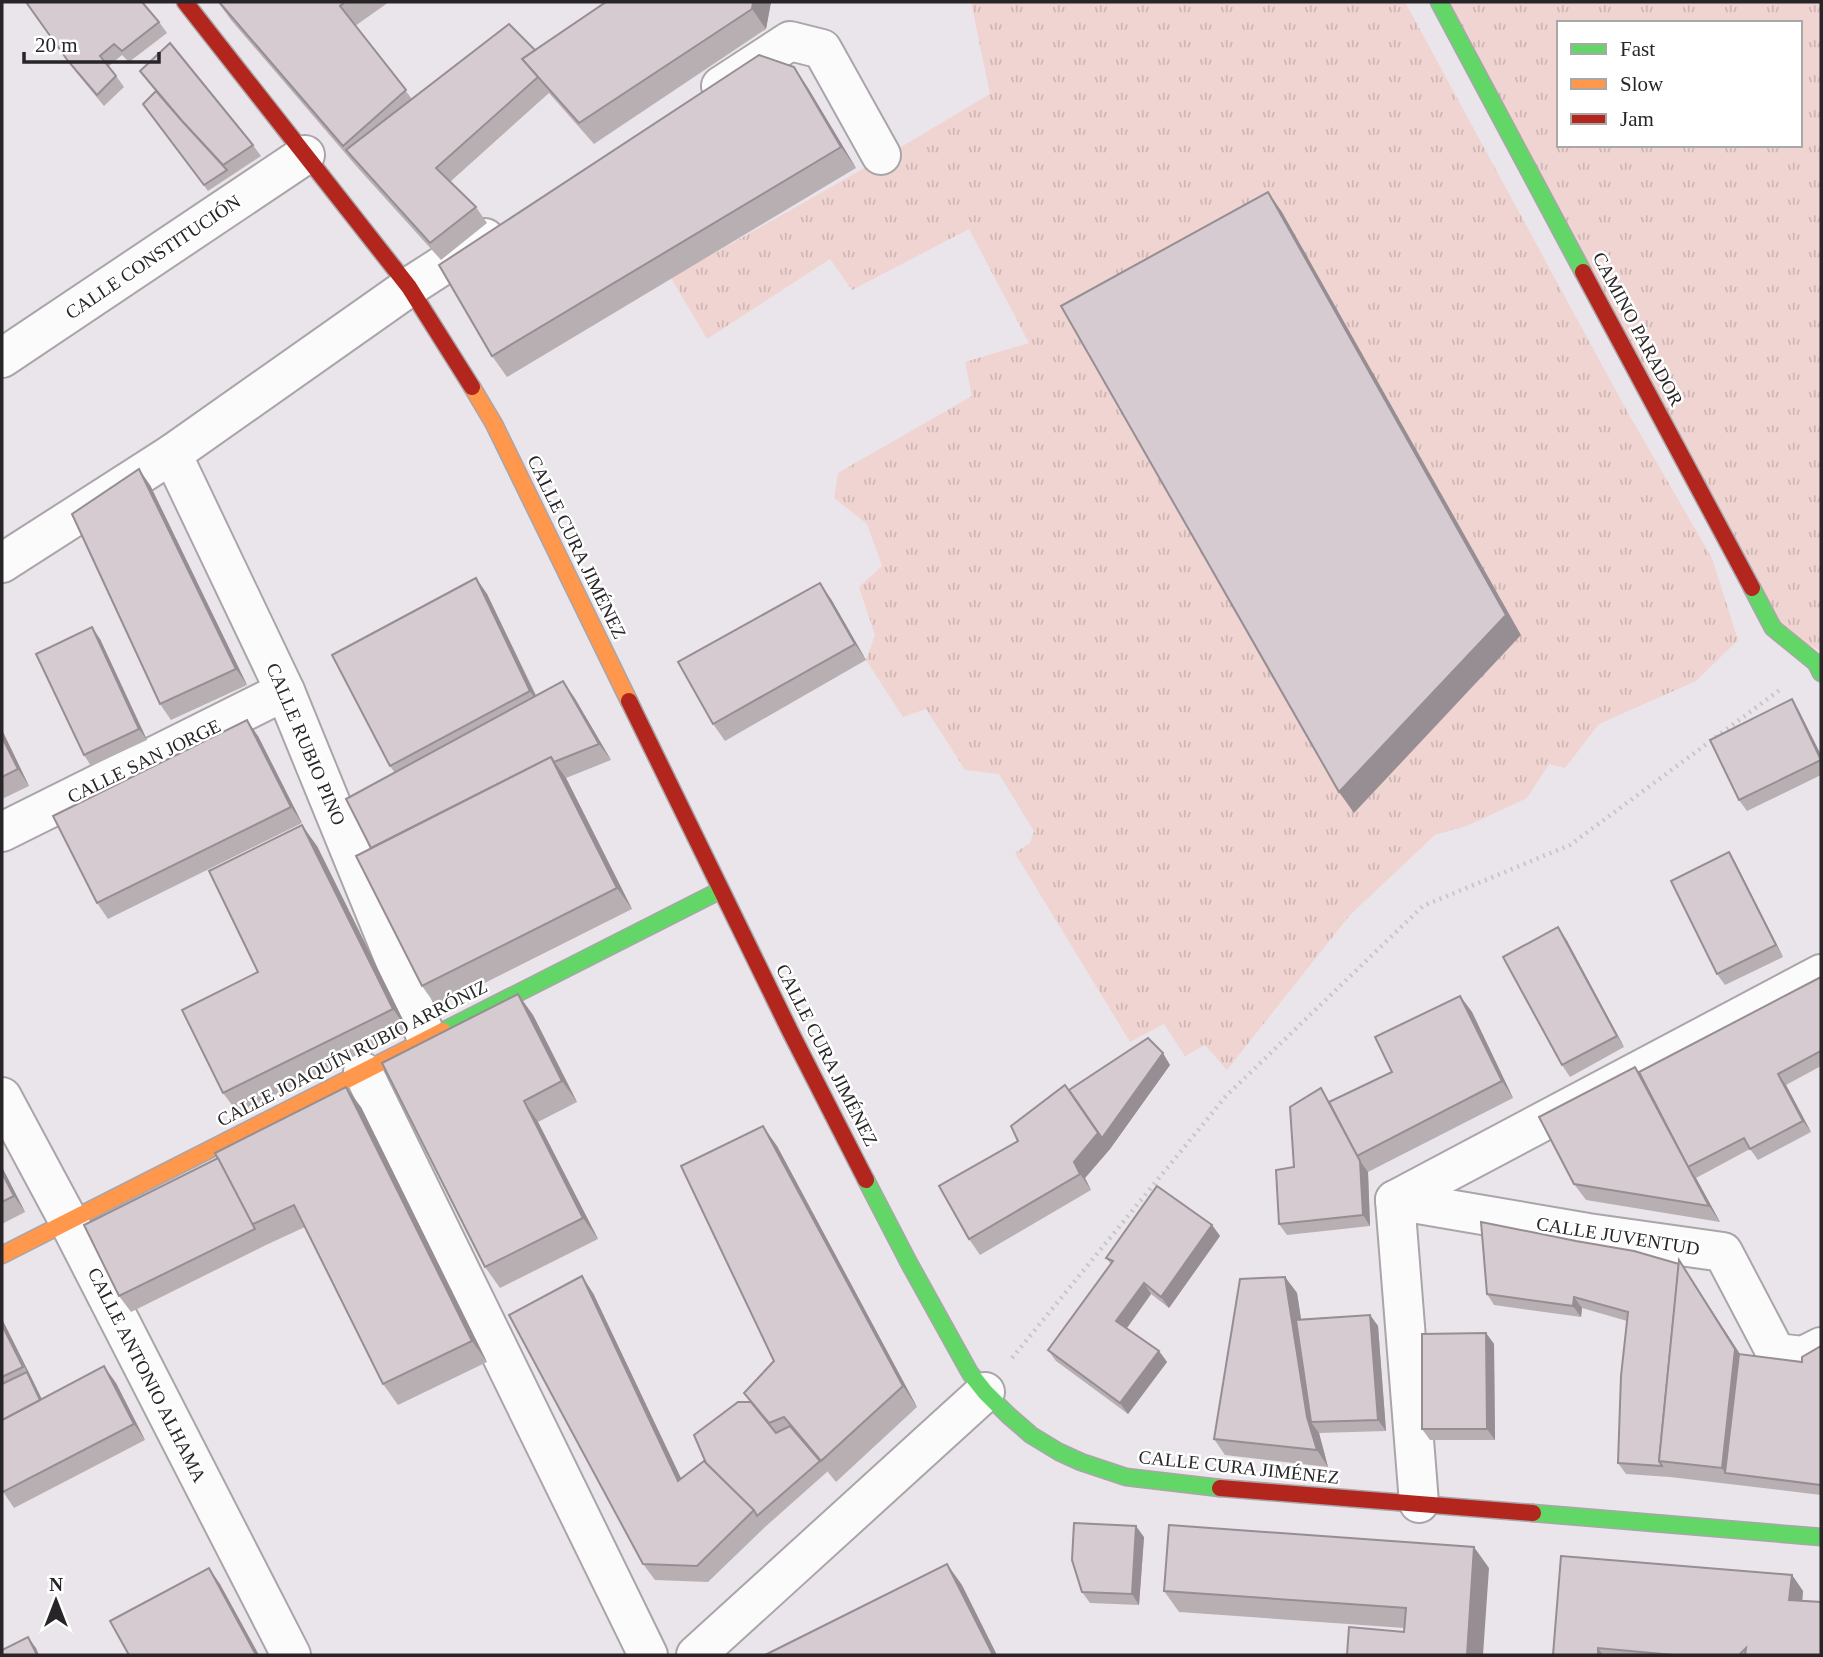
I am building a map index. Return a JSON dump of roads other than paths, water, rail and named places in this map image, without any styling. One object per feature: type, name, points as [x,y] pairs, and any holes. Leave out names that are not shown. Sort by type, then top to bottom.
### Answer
[{"type":"street","name":"CAMINO PARADOR","points":[[1439,2],[1773,628],[1819,668]]},
{"type":"street","name":"CALLE CURA JIMÉNEZ","points":[[193,4],[305,155],[410,287],[494,424],[721,890],[909,1263],[970,1373],[1008,1415],[1031,1435],[1059,1452],[1126,1477],[1244,1491],[1821,1536]]},
{"type":"street","points":[[698,101],[790,41],[822,49],[881,155]]},
{"type":"street","name":"CALLE CONSTITUCIÓN","points":[[2,358],[305,155]]},
{"type":"street","points":[[2,563],[172,454],[410,287],[513,220]]},
{"type":"street","name":"CALLE RUBIO PINO","points":[[172,454],[285,691],[427,1039]]},
{"type":"street","name":"CALLE SAN JORGE","points":[[2,832],[285,691]]},
{"type":"street","name":"CALLE JOAQUÍN RUBIO ARRÓNIZ","points":[[2,1255],[721,890]]},
{"type":"street","points":[[1419,1503],[1395,1200],[1821,974]]},
{"type":"street","points":[[363,1072],[648,1655]]},
{"type":"street","name":"CALLE ANTONIO ALHAMA","points":[[2,1097],[291,1655]]},
{"type":"street","name":"CALLE JUVENTUD","points":[[1395,1200],[1588,1233],[1723,1252],[1776,1353],[1803,1356],[1821,1347]]},
{"type":"street","points":[[695,1655],[985,1392]]}]
